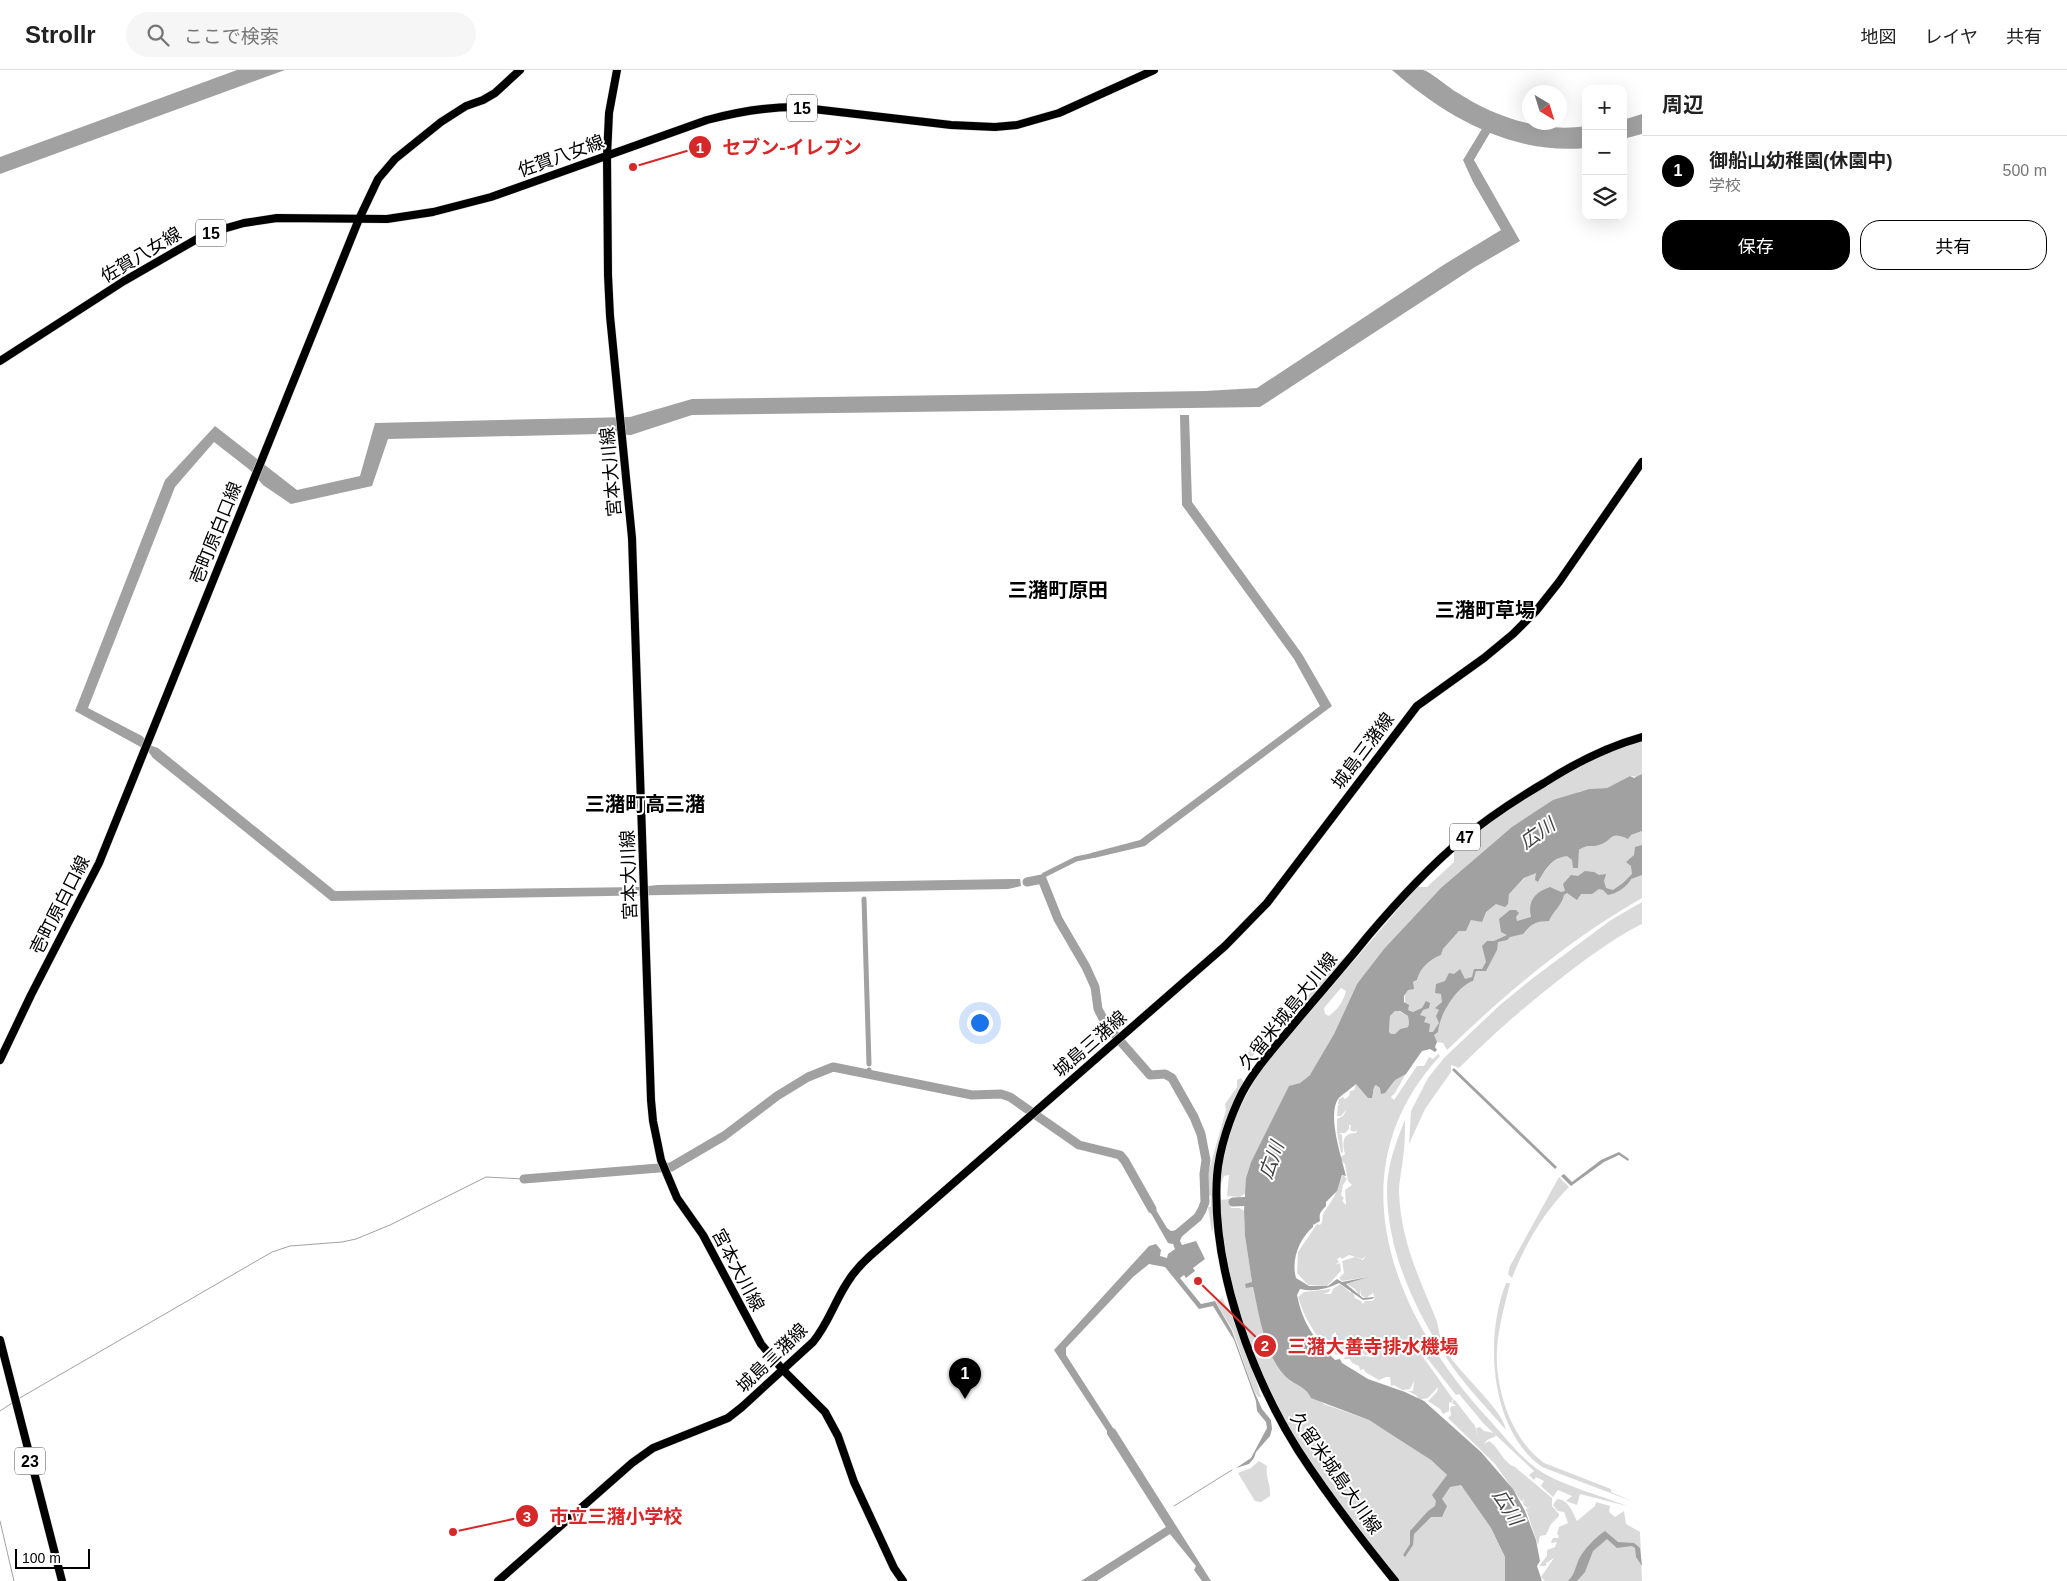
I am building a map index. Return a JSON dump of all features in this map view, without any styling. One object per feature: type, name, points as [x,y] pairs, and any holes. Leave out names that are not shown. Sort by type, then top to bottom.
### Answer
[{"type":"main road","name":"壱町原白口線","points":[[0,1060],[99,863],[359,219],[378,179],[391,163],[441,122],[466,106],[495,93],[520,70]]},
{"type":"main road","name":"宮本大川線","points":[[616,70],[609,113],[607,156],[610,308],[632,538],[651,1100],[657,1142],[662,1164],[678,1198],[713,1252],[761,1344],[783,1370],[825,1412],[830,1420],[838,1436],[854,1482],[894,1568],[903,1581]]},
{"type":"main road","name":"佐賀八女線","points":[[0,361],[124,281],[197,239],[244,223],[277,218],[387,219],[434,212],[491,197],[725,115],[770,107],[796,108],[951,125],[995,127],[1017,125],[1078,106],[1154,70]]},
{"type":"main road","name":"城島三潴線","points":[[498,1581],[632,1463],[653,1448],[728,1418],[783,1370],[822,1331],[846,1285],[855,1271],[870,1256],[1221,950],[1267,902],[1418,706],[1484,658],[1536,611],[1559,582],[1642,462]]},
{"type":"main road","name":"久留米城島大川線","points":[[1395,1581],[1334,1501],[1297,1448],[1276,1412],[1248,1347],[1231,1295],[1223,1260],[1219,1223],[1217,1175],[1227,1132],[1241,1096],[1264,1059],[1410,889],[1459,842],[1496,814],[1562,771],[1589,756],[1623,742],[1642,737]]},
{"type":"main road","name":"23","points":[[0,1340],[62,1581]]},
{"type":"shaded area","points":[[1642,741],[1642,774],[1637,777],[1630,776],[1607,788],[1578,792],[1357,984],[1334,1034],[1312,1073],[1300,1083],[1289,1087],[1251,1162],[1246,1178],[1246,1193],[1240,1197],[1227,1196],[1229,1175],[1224,1176],[1220,1186],[1223,1154],[1227,1139],[1239,1109],[1262,1068],[1417,887],[1427,887],[1454,862],[1454,851],[1519,801],[1566,772],[1616,749]],"holes":[[[1341,988],[1346,991],[1342,1002],[1335,1011],[1329,1016],[1325,1014],[1324,1008]]]},
{"type":"shaded area","points":[[1642,831],[1642,898],[1564,949],[1492,1008],[1447,1050],[1443,1043],[1437,1042],[1435,1044],[1414,1012],[1408,1010],[1405,997],[1407,989],[1417,980],[1420,972],[1433,959],[1441,955],[1443,949],[1459,931],[1466,931],[1471,920],[1476,919],[1496,904],[1508,904],[1508,894],[1525,878],[1536,872],[1538,882],[1553,861],[1562,856],[1567,855],[1572,860],[1579,856],[1579,850],[1586,845],[1599,845],[1612,835],[1631,835]]},
{"type":"shaded area","points":[[1642,902],[1642,924],[1589,957],[1560,979],[1508,1022],[1459,1068],[1451,1065],[1451,1072],[1425,1109],[1409,1144],[1411,1111],[1428,1078],[1444,1058],[1501,1004],[1533,978],[1611,920]]},
{"type":"shaded area","points":[[1354,949],[1309,1002],[1277,1023],[1273,1019],[1302,1002],[1342,959]]},
{"type":"shaded area","points":[[1395,1011],[1408,1016],[1409,1023],[1408,1027],[1400,1029],[1395,1034],[1391,1034],[1389,1033],[1390,1016]]},
{"type":"shaded area","points":[[1267,1023],[1271,1028],[1247,1065],[1244,1059]]},
{"type":"shaded area","points":[[1430,1049],[1422,1051],[1413,1061],[1391,1097],[1394,1100],[1417,1066],[1424,1066],[1429,1057],[1433,1059],[1438,1054],[1440,1056],[1408,1100],[1389,1146],[1383,1193],[1388,1240],[1402,1287],[1424,1332],[1452,1374],[1484,1414],[1523,1457],[1537,1469],[1556,1480],[1627,1506],[1580,1494],[1577,1505],[1566,1501],[1572,1496],[1558,1490],[1553,1497],[1541,1486],[1544,1481],[1536,1477],[1534,1480],[1529,1475],[1534,1471],[1484,1424],[1459,1394],[1456,1395],[1420,1349],[1416,1340],[1419,1337],[1415,1340],[1417,1351],[1453,1399],[1451,1403],[1449,1402],[1449,1411],[1443,1414],[1440,1409],[1428,1401],[1437,1392],[1438,1387],[1428,1398],[1419,1400],[1417,1396],[1408,1391],[1413,1391],[1414,1381],[1410,1389],[1402,1390],[1394,1385],[1391,1386],[1390,1377],[1379,1380],[1365,1372],[1364,1369],[1360,1370],[1359,1366],[1352,1363],[1350,1359],[1343,1359],[1353,1354],[1374,1357],[1379,1345],[1385,1342],[1384,1340],[1376,1346],[1373,1355],[1363,1355],[1365,1354],[1344,1350],[1336,1355],[1334,1350],[1331,1352],[1330,1350],[1335,1340],[1344,1345],[1336,1340],[1336,1332],[1332,1335],[1335,1336],[1331,1344],[1326,1347],[1304,1314],[1298,1297],[1304,1292],[1331,1289],[1323,1294],[1331,1294],[1333,1289],[1340,1284],[1351,1293],[1351,1291],[1353,1292],[1355,1298],[1363,1304],[1365,1301],[1372,1301],[1375,1298],[1373,1293],[1366,1298],[1361,1295],[1360,1289],[1360,1296],[1355,1289],[1347,1284],[1367,1277],[1342,1281],[1339,1278],[1344,1273],[1342,1261],[1355,1257],[1363,1260],[1366,1256],[1362,1259],[1349,1255],[1342,1259],[1340,1257],[1337,1259],[1339,1262],[1335,1265],[1340,1263],[1341,1271],[1327,1286],[1308,1285],[1297,1273],[1298,1252],[1317,1224],[1320,1225],[1322,1222],[1323,1214],[1334,1197],[1343,1175],[1347,1179],[1343,1185],[1341,1195],[1344,1198],[1342,1201],[1346,1205],[1345,1190],[1352,1185],[1348,1181],[1345,1164],[1341,1157],[1345,1154],[1344,1139],[1351,1133],[1356,1133],[1357,1130],[1354,1132],[1350,1130],[1351,1126],[1349,1124],[1349,1129],[1345,1133],[1339,1133],[1342,1135],[1343,1152],[1341,1153],[1337,1132],[1337,1119],[1343,1116],[1347,1109],[1341,1116],[1337,1116],[1338,1105],[1340,1104],[1338,1104],[1339,1099],[1343,1097],[1345,1099],[1349,1096],[1350,1091],[1354,1090],[1356,1084],[1374,1091],[1374,1087],[1415,1051]]},
{"type":"shaded area","points":[[1241,1078],[1244,1083],[1217,1152],[1213,1175],[1215,1219],[1212,1233],[1208,1207],[1211,1207],[1211,1196],[1208,1195],[1208,1174],[1226,1110],[1225,1104],[1237,1087],[1237,1080]]},
{"type":"shaded area","points":[[1405,1120],[1399,1192],[1400,1210],[1411,1257],[1436,1319],[1443,1345],[1457,1366],[1496,1411],[1503,1421],[1506,1430],[1465,1383],[1439,1346],[1416,1305],[1398,1260],[1388,1214],[1387,1181],[1398,1137]]},
{"type":"shaded area","points":[[1559,1177],[1569,1187],[1551,1207],[1536,1229],[1512,1278],[1508,1274],[1510,1266]]},
{"type":"shaded area","points":[[1230,1199],[1231,1208],[1240,1208],[1244,1211],[1245,1236],[1252,1282],[1246,1288],[1253,1287],[1260,1317],[1299,1384],[1324,1404],[1369,1420],[1395,1436],[1431,1460],[1461,1485],[1491,1528],[1505,1557],[1505,1581],[1399,1581],[1332,1494],[1303,1450],[1277,1405],[1256,1358],[1238,1308],[1226,1256],[1220,1200]]},
{"type":"shaded area","points":[[1506,1283],[1510,1283],[1499,1333],[1497,1365],[1502,1397],[1507,1412],[1522,1441],[1544,1463],[1611,1489],[1611,1492],[1634,1502],[1542,1467],[1525,1451],[1511,1430],[1502,1407],[1496,1382],[1494,1356],[1495,1330],[1499,1305]]},
{"type":"shaded area","points":[[1222,1298],[1244,1343],[1261,1397],[1258,1397],[1253,1389],[1233,1331],[1216,1302]]},
{"type":"shaded area","points":[[1454,1399],[1475,1426],[1479,1441],[1476,1428],[1480,1427],[1484,1431],[1494,1433],[1496,1436],[1487,1440],[1484,1444],[1489,1441],[1493,1444],[1507,1462],[1552,1498],[1552,1506],[1559,1516],[1551,1524],[1546,1535],[1540,1536],[1538,1545],[1526,1509],[1532,1506],[1527,1508],[1523,1504],[1524,1498],[1522,1502],[1495,1464],[1448,1418],[1451,1415],[1450,1408],[1456,1406],[1452,1403]]},
{"type":"shaded area","points":[[1259,1461],[1267,1466],[1270,1492],[1270,1496],[1261,1502],[1255,1501],[1238,1473],[1251,1468]]},
{"type":"shaded area","points":[[1557,1499],[1567,1504],[1577,1521],[1595,1506],[1596,1502],[1610,1506],[1609,1512],[1615,1517],[1624,1511],[1626,1524],[1640,1532],[1642,1581],[1545,1581],[1541,1577],[1554,1558],[1546,1563],[1546,1566],[1539,1566],[1547,1556],[1547,1550],[1555,1547],[1557,1542],[1551,1542],[1553,1538],[1558,1538],[1559,1527],[1568,1523],[1564,1512],[1558,1511],[1553,1505]]},
{"type":"water","points":[[237,70],[285,70],[0,174],[0,157]]},
{"type":"water","points":[[1392,70],[1426,71],[1472,102],[1503,116],[1522,122],[1522,130],[1567,130],[1567,128],[1582,126],[1582,148],[1559,149],[1506,139],[1458,117],[1413,87]]},
{"type":"water","points":[[1642,114],[1642,134],[1627,138],[1627,119]]},
{"type":"water","points":[[1473,144],[1480,147],[1474,160],[1520,241],[1475,267],[1260,407],[692,415],[631,435],[600,434],[388,439],[372,486],[291,504],[263,485],[250,470],[214,442],[175,487],[88,708],[142,736],[152,746],[158,748],[335,891],[1011,879],[1020,879],[1021,886],[1008,889],[331,901],[153,758],[148,751],[75,711],[165,480],[215,426],[297,490],[360,476],[375,423],[630,417],[692,399],[1205,391],[1257,388],[1445,264],[1501,230],[1473,182],[1463,160]]},
{"type":"water","points":[[1180,415],[1189,415],[1192,502],[1302,654],[1332,706],[1145,846],[1094,858],[1089,856],[1091,853],[1140,840],[1320,706],[1294,659],[1182,505]]},
{"type":"water","name":"広川","points":[[1642,774],[1642,831],[1631,835],[1628,839],[1614,836],[1599,845],[1582,848],[1579,850],[1578,868],[1573,868],[1572,860],[1567,856],[1561,857],[1546,869],[1538,882],[1535,880],[1536,873],[1524,878],[1509,894],[1508,904],[1505,907],[1496,904],[1486,912],[1482,922],[1471,920],[1466,931],[1459,931],[1443,949],[1441,955],[1423,968],[1417,980],[1413,982],[1414,989],[1408,990],[1404,996],[1404,1002],[1409,1005],[1408,1010],[1413,1012],[1422,1008],[1426,1001],[1430,1003],[1429,1008],[1423,1010],[1420,1015],[1426,1017],[1424,1022],[1430,1024],[1429,1032],[1433,1032],[1439,1023],[1436,1016],[1439,1010],[1435,1008],[1442,1002],[1441,994],[1435,993],[1436,984],[1445,981],[1449,973],[1454,974],[1460,969],[1465,979],[1472,977],[1474,969],[1482,969],[1486,962],[1482,946],[1487,941],[1494,941],[1507,935],[1501,932],[1499,919],[1510,910],[1516,910],[1519,913],[1516,917],[1517,921],[1531,917],[1530,906],[1534,898],[1541,891],[1550,887],[1561,892],[1565,891],[1563,884],[1571,875],[1578,876],[1585,871],[1594,872],[1599,875],[1606,874],[1604,881],[1606,888],[1613,890],[1632,874],[1631,866],[1626,862],[1634,855],[1635,847],[1642,845],[1642,875],[1631,879],[1621,890],[1608,895],[1599,889],[1592,894],[1581,894],[1577,900],[1567,893],[1549,921],[1537,922],[1531,925],[1523,934],[1498,942],[1497,950],[1486,971],[1476,971],[1473,981],[1455,995],[1445,1010],[1438,1032],[1434,1035],[1437,1042],[1435,1047],[1437,1050],[1435,1052],[1430,1049],[1422,1051],[1406,1074],[1395,1080],[1385,1093],[1381,1094],[1380,1088],[1376,1085],[1372,1098],[1368,1098],[1356,1084],[1338,1099],[1335,1106],[1335,1126],[1346,1176],[1342,1175],[1337,1191],[1326,1202],[1326,1206],[1320,1213],[1320,1221],[1313,1225],[1308,1232],[1300,1244],[1295,1257],[1296,1278],[1309,1286],[1328,1286],[1337,1279],[1342,1282],[1368,1277],[1346,1284],[1363,1298],[1375,1297],[1363,1300],[1339,1283],[1320,1289],[1300,1289],[1297,1295],[1302,1314],[1310,1330],[1328,1353],[1335,1360],[1340,1359],[1342,1363],[1368,1379],[1424,1401],[1481,1452],[1513,1489],[1525,1511],[1536,1540],[1540,1561],[1537,1566],[1542,1581],[1505,1581],[1505,1557],[1491,1528],[1461,1485],[1450,1487],[1442,1499],[1447,1506],[1442,1517],[1431,1517],[1414,1534],[1413,1545],[1405,1557],[1403,1555],[1410,1544],[1410,1531],[1435,1506],[1436,1501],[1432,1495],[1447,1475],[1431,1460],[1369,1420],[1311,1398],[1303,1388],[1288,1379],[1278,1368],[1272,1357],[1260,1322],[1253,1287],[1246,1288],[1245,1284],[1252,1282],[1245,1236],[1246,1178],[1251,1162],[1289,1086],[1300,1083],[1310,1075],[1334,1034],[1357,984],[1384,949],[1441,888],[1512,827],[1553,800],[1589,789],[1607,788],[1630,776],[1634,778]],"holes":[[[1395,1011],[1400,1011],[1408,1016],[1408,1027],[1400,1029],[1395,1034],[1391,1034],[1389,1032],[1390,1016]]]},
{"type":"water","points":[[1454,1068],[1557,1167],[1555,1169],[1452,1070]]},
{"type":"water","points":[[1619,1152],[1629,1159],[1628,1161],[1619,1155],[1604,1162],[1571,1186],[1561,1176],[1564,1174],[1572,1182],[1601,1160]]},
{"type":"water","points":[[1150,1200],[1167,1228],[1171,1231],[1177,1230],[1182,1236],[1180,1241],[1182,1245],[1196,1241],[1205,1259],[1193,1268],[1195,1271],[1186,1278],[1184,1275],[1180,1278],[1201,1304],[1215,1301],[1232,1331],[1253,1389],[1262,1409],[1271,1420],[1272,1429],[1270,1436],[1256,1452],[1249,1464],[1236,1468],[1251,1458],[1267,1428],[1266,1422],[1257,1411],[1256,1401],[1234,1340],[1213,1306],[1199,1309],[1165,1267],[1149,1264],[1133,1277],[1066,1348],[1066,1355],[1211,1581],[1202,1581],[1194,1570],[1196,1566],[1170,1534],[1097,1581],[1081,1581],[1166,1527],[1054,1350],[1149,1246],[1156,1244],[1161,1250],[1160,1256],[1167,1258],[1168,1254],[1175,1249],[1173,1244],[1168,1243],[1144,1201]]},
{"type":"water","points":[[1605,1531],[1618,1542],[1634,1543],[1640,1548],[1642,1566],[1636,1557],[1635,1548],[1632,1546],[1617,1548],[1607,1539],[1593,1551],[1585,1572],[1577,1581],[1568,1581],[1574,1573],[1584,1551]]},
{"type":"waterway","points":[[1471,156],[1490,124]]},
{"type":"waterway","points":[[1042,879],[1044,875],[1076,859],[1095,855]]},
{"type":"waterway","points":[[1027,882],[1042,879],[1058,919],[1086,967],[1095,987],[1098,1009],[1107,1026],[1150,1075],[1165,1074],[1172,1078],[1194,1117],[1201,1134],[1206,1160],[1204,1174],[1205,1202],[1198,1217],[1173,1238]]},
{"type":"waterway","points":[[864,899],[869,1064]]},
{"type":"waterway","points":[[524,1179],[671,1167],[724,1136],[777,1096],[808,1077],[833,1067],[972,1095],[1001,1094],[1010,1097],[1079,1145],[1120,1155],[1152,1209]]},
{"type":"waterway","points":[[18,1399],[272,1252],[290,1246],[342,1242],[356,1239],[390,1225],[486,1177],[524,1179]]},
{"type":"waterway","points":[[1233,1202],[1255,1201]]},
{"type":"waterway","points":[[0,1411],[12,1403]]},
{"type":"waterway","points":[[1174,1506],[1232,1470]]},
{"type":"waterway","points":[[0,1521],[14,1581]]},
{"type":"place","name":"セブン-イレブン","points":[[633,167]]},
{"type":"place","name":"三潴大善寺排水機場","points":[[1198,1281]]},
{"type":"place","name":"御船山幼稚園(休園中)","points":[[965,1399]]},
{"type":"place","name":"市立三潴小学校","points":[[453,1532]]},
{"type":"district","name":"三潴町原田","points":[[1058,590]]},
{"type":"district","name":"三潴町草場","points":[[1485,610]]},
{"type":"district","name":"三潴町高三潴","points":[[645,804]]}]
